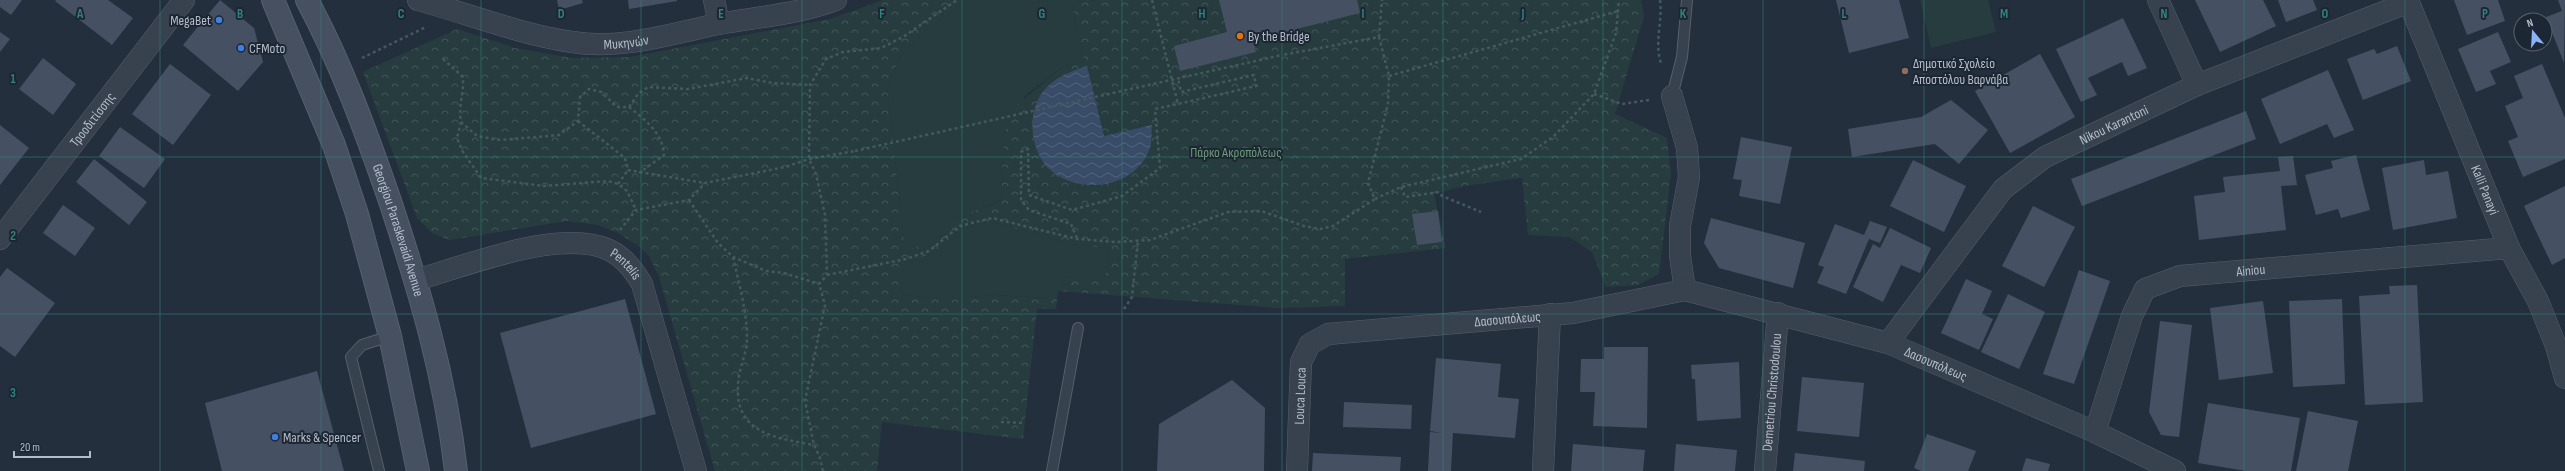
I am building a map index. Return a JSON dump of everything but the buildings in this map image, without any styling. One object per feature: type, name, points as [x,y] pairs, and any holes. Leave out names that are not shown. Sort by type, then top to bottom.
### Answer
[{"type":"main road","points":[[273,0],[334,145],[353,200],[390,336],[418,471]]},
{"type":"main road","name":"Georgiou Paraskevaidi Avenue","points":[[308,0],[341,68],[373,151],[416,280],[437,355],[450,418],[456,471]]},
{"type":"street","name":"Τροοδιτίσσης","points":[[0,240],[184,0]]},
{"type":"street","name":"Μυκηνών","points":[[418,0],[532,34],[574,43],[628,42],[773,15],[836,0]]},
{"type":"street","points":[[714,0],[719,24]]},
{"type":"street","points":[[2158,0],[2197,85]]},
{"type":"street","name":"Nikou Karantoni","points":[[1888,343],[2003,190],[2045,157],[2197,85],[2408,1]]},
{"type":"street","name":"Kalli Panayi","points":[[2408,1],[2509,248],[2538,301],[2556,346],[2565,378]]},
{"type":"street","points":[[1672,96],[1687,148],[1690,177],[1680,226],[1680,256],[1685,290]]},
{"type":"street","name":"Pentelis","points":[[416,280],[547,245],[565,242],[587,243],[609,250],[631,266],[642,284],[696,471]]},
{"type":"street","name":"Ainiou","points":[[2095,432],[2132,316],[2145,290],[2180,276],[2509,248]]},
{"type":"street","name":"Δασουπόλεως","points":[[1328,334],[1573,313],[1685,290],[1778,313],[1888,343],[2095,432],[2175,471]]},
{"type":"street","name":"Demetriou Christodoulou","points":[[1765,471],[1778,313]]},
{"type":"street","points":[[1543,471],[1550,314]]},
{"type":"street","name":"Louca Louca","points":[[1297,471],[1301,362],[1310,344],[1328,334]]},
{"type":"lane","points":[[1672,96],[1682,57],[1687,0]]},
{"type":"lane","points":[[1052,471],[1078,328]]},
{"type":"lane","points":[[379,471],[351,357],[362,345],[390,336]]},
{"type":"path","points":[[827,275],[825,214],[816,174],[809,158],[810,86],[826,59],[843,52],[881,48],[903,37],[957,0]]},
{"type":"path","points":[[1152,0],[1178,104]]},
{"type":"path","points":[[1375,199],[1368,183],[1388,104],[1389,76],[1378,37],[1382,0]]},
{"type":"path","points":[[819,284],[827,275],[906,259],[929,251],[960,226],[992,218],[1077,239],[1116,242],[1150,240],[1228,212],[1261,211],[1304,226],[1320,229],[1333,226],[1375,199],[1401,187],[1521,160],[1554,137],[1594,94],[1616,33],[1619,0]]},
{"type":"path","points":[[1657,51],[1662,13],[1660,0]]},
{"type":"path","points":[[1389,76],[1618,11]]},
{"type":"path","points":[[341,68],[459,12]]},
{"type":"path","points":[[628,170],[705,183],[785,167],[809,158],[855,151],[1282,55],[1378,37]]},
{"type":"path","points":[[444,59],[463,77],[464,94],[458,108],[461,122],[457,138],[463,152],[482,178],[544,186],[608,181],[618,184],[627,191],[636,210]]},
{"type":"path","points":[[1077,239],[1071,224],[1029,210],[1021,200],[1021,152],[1028,149],[1029,195],[1072,210],[1122,196],[1160,168],[1155,109],[1256,86],[1254,75],[1181,92],[1178,78]]},
{"type":"path","points":[[629,107],[638,94],[648,87],[688,90],[747,78],[772,83],[810,86]]},
{"type":"path","points":[[461,122],[477,136],[501,140],[559,135],[578,121],[580,97],[589,89],[601,92],[617,107],[629,107],[657,133],[664,145],[664,155],[639,173]]},
{"type":"path","points":[[1594,94],[1622,104]]},
{"type":"path","points":[[578,121],[625,158],[628,170],[618,184]]},
{"type":"path","points":[[609,250],[618,233],[636,210],[689,200],[705,183]]},
{"type":"path","points":[[1401,187],[1405,197],[1439,192],[1442,196],[1481,212]]},
{"type":"path","points":[[689,200],[718,243],[733,258],[766,271],[784,273],[819,284]]},
{"type":"path","points":[[1124,309],[1132,297],[1138,240]]},
{"type":"path","points":[[733,258],[746,316],[747,338],[738,386],[741,409],[748,423],[762,432],[814,445]]},
{"type":"path","points":[[819,284],[825,305],[805,401],[814,445],[820,458],[823,471]]},
{"type":"path","points":[[1001,422],[1025,423]]},
{"type":"green space","name":"Πάρκο Ακροπόλεως","points":[[883,0],[967,0],[921,35],[900,57],[887,87],[904,240],[910,249],[925,243],[943,227],[955,219],[1001,200],[1004,134],[1012,109],[1061,68],[1084,60],[1072,5],[1096,0],[1641,0],[1644,16],[1615,114],[1667,138],[1671,174],[1659,274],[1638,285],[1606,287],[1592,252],[1569,237],[1528,235],[1522,178],[1464,186],[1434,194],[1446,248],[1345,259],[1345,306],[1278,308],[1058,291],[1056,309],[1037,309],[1023,439],[882,422],[877,471],[715,471],[659,277],[649,256],[637,245],[618,233],[598,225],[567,221],[450,240],[433,234],[417,218],[363,72],[457,29],[515,48],[572,58],[630,57],[830,19]],"holes":[[[992,222],[1077,245],[1110,248],[1105,278],[1068,275],[1059,289],[1047,298],[993,295],[947,299],[900,295],[903,265],[937,251],[968,227]]]},
{"type":"green space","points":[[967,0],[1096,0],[1072,5],[1084,60],[1061,68],[1025,96],[1004,134],[1001,200],[955,219],[926,245],[910,249],[904,240],[887,87],[900,57],[921,35]]},
{"type":"green space","points":[[1920,0],[1988,0],[1996,32],[1931,48]]},
{"type":"green space","points":[[992,222],[1077,245],[1110,248],[1105,279],[1068,275],[1059,289],[1047,298],[993,295],[947,299],[900,295],[903,265],[937,251],[968,227]]},
{"type":"water","points":[[1087,66],[1104,136],[1152,125],[1151,144],[1145,158],[1136,169],[1124,178],[1110,183],[1096,185],[1081,184],[1067,180],[1054,173],[1039,155],[1033,131],[1035,106],[1040,95],[1048,86],[1062,76]]},
{"type":"place","name":"MegaBet","points":[[219,20]]},
{"type":"place","name":"By the Bridge","points":[[1240,36]]},
{"type":"place","name":"CFMoto","points":[[241,48]]},
{"type":"place","name":"Δημοτικό Σχολείο Αποστόλου Βαρνάβα","points":[[1905,71]]},
{"type":"place","name":"Marks & Spencer","points":[[275,437]]}]
